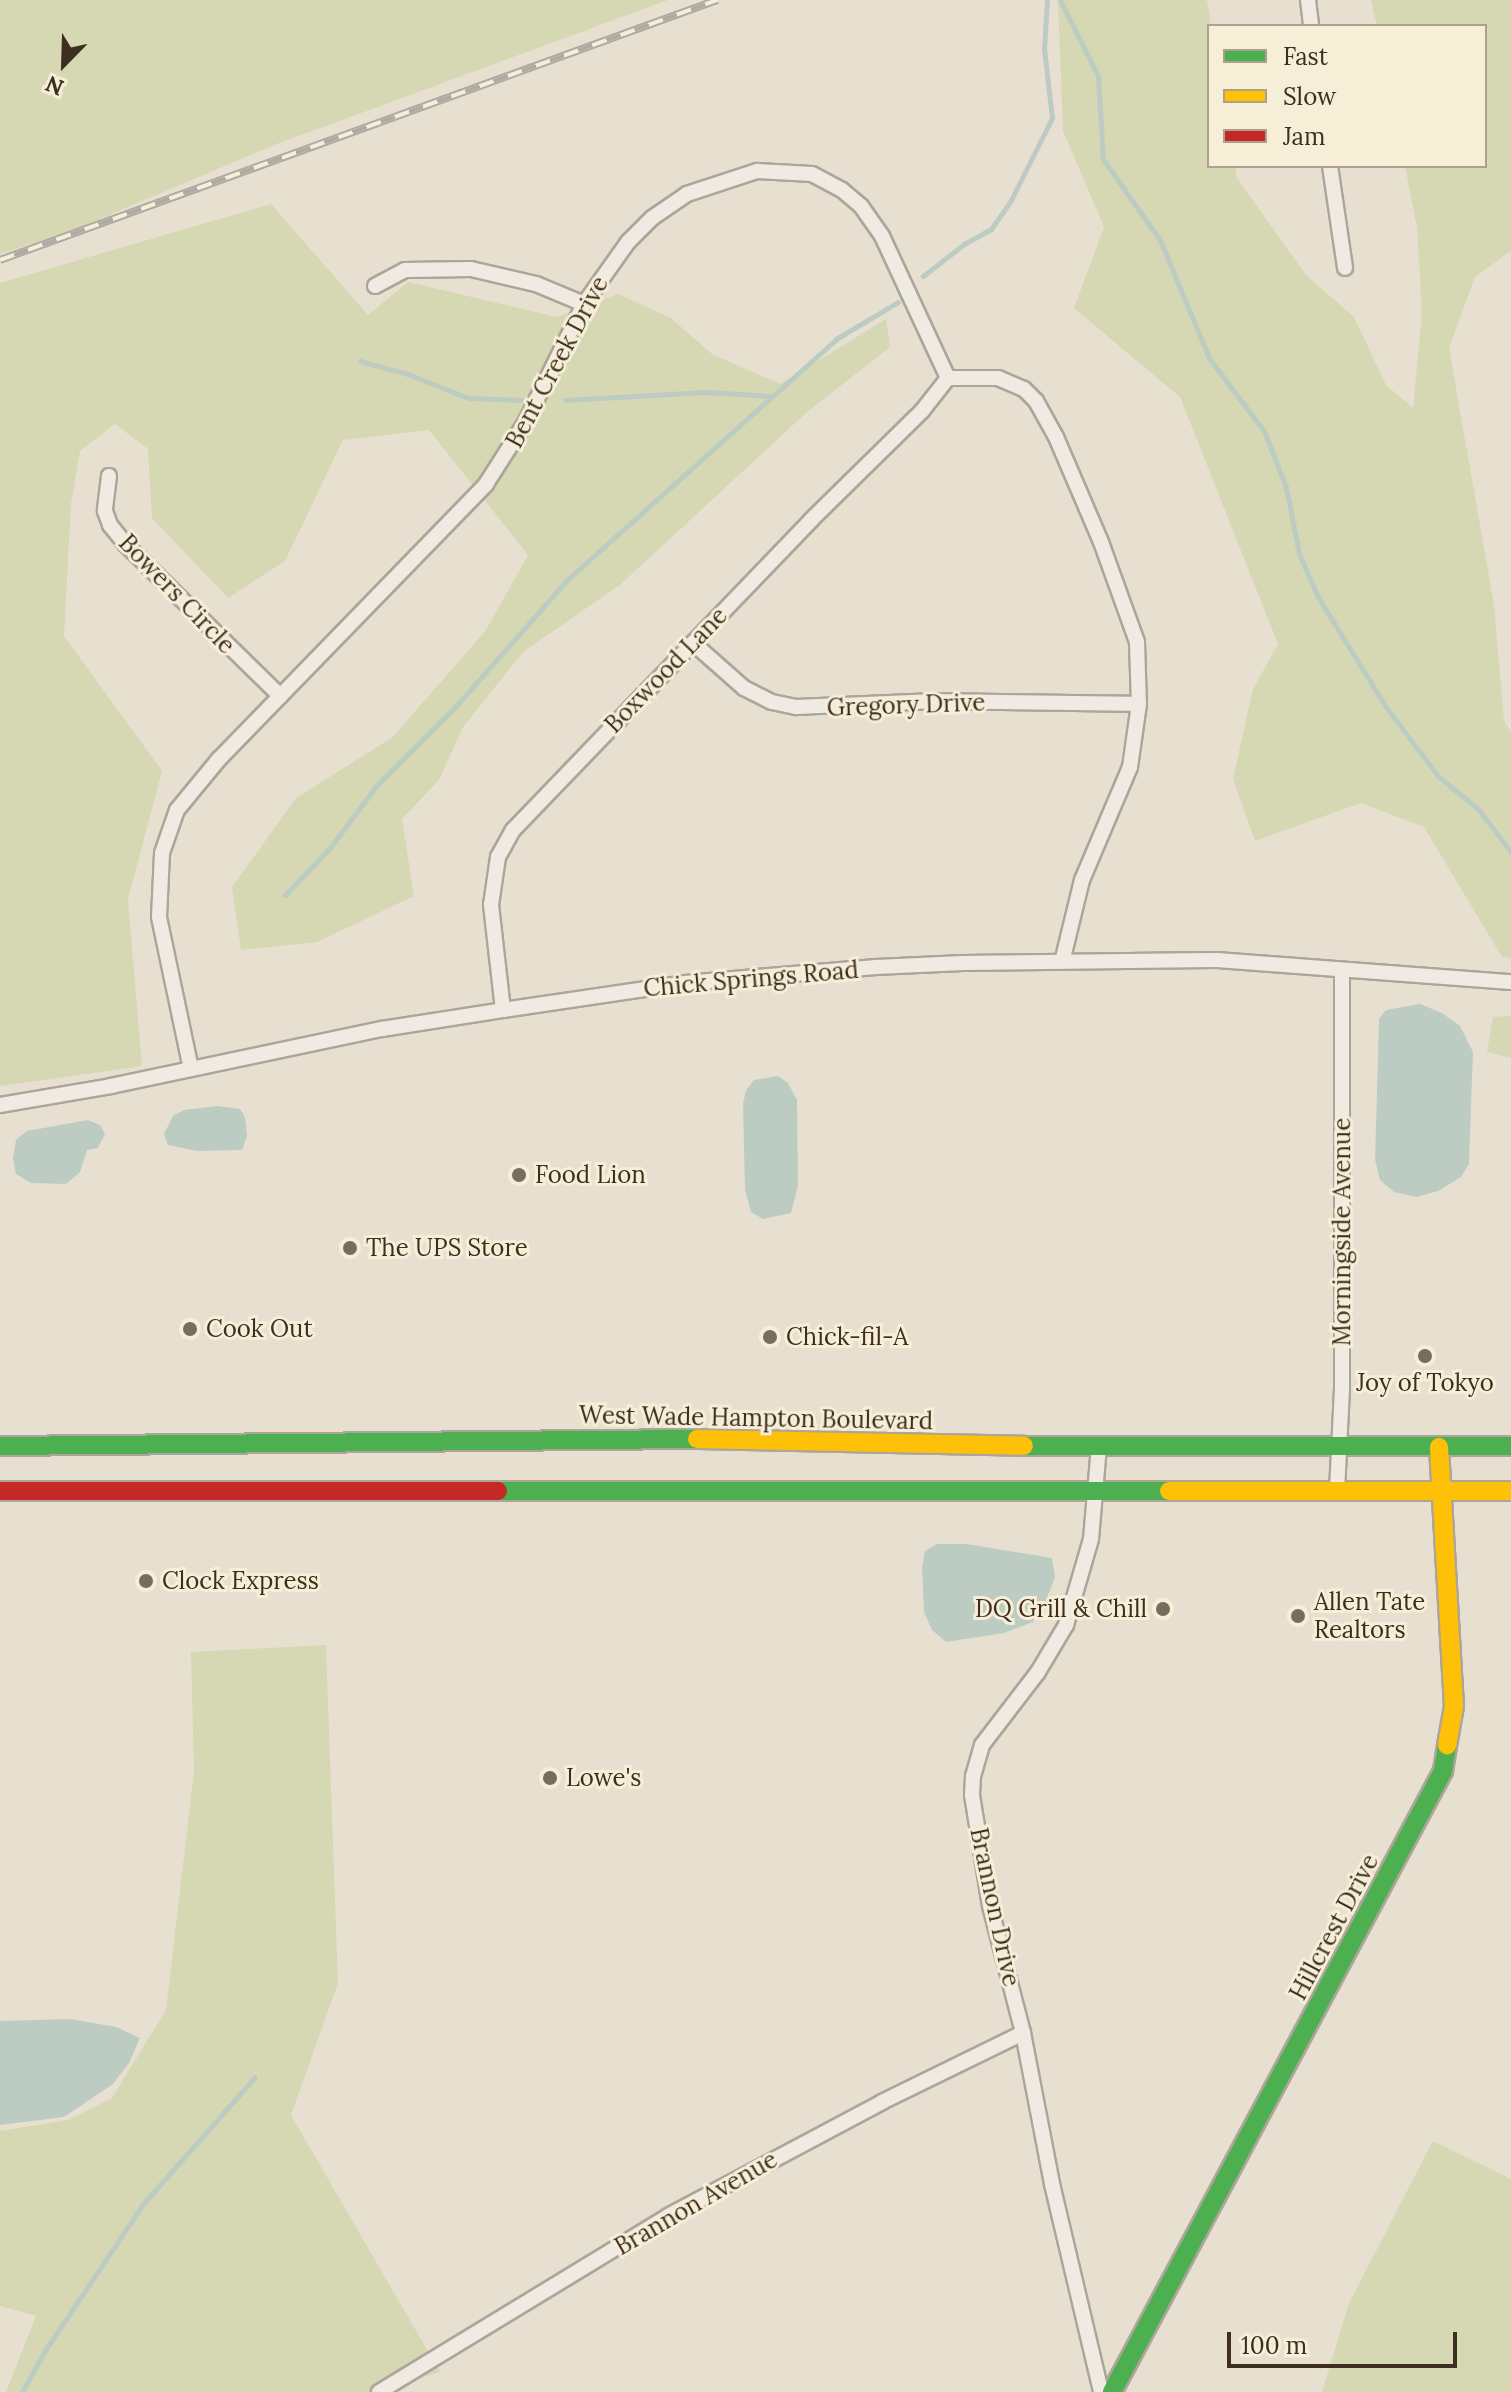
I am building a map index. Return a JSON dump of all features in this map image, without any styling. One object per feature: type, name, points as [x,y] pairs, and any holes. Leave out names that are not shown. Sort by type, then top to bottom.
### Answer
[{"type":"main road","name":"West Wade Hampton Boulevard","points":[[0,1446],[678,1438],[1099,1446],[1511,1446]]},
{"type":"main road","name":"Hillcrest Drive","points":[[1112,2392],[1443,1771],[1454,1706],[1439,1447]]},
{"type":"main road","points":[[0,1491],[1511,1491]]},
{"type":"street","points":[[1308,0],[1311,24]]},
{"type":"street","points":[[1330,168],[1345,268]]},
{"type":"street","name":"Bent Creek Drive","points":[[191,1069],[162,940],[158,890],[162,853],[171,822],[186,797],[280,696],[486,484],[525,423],[584,304],[628,242],[674,201],[745,173],[773,169],[800,172],[842,190],[874,221],[948,378]]},
{"type":"street","points":[[375,286],[405,270],[471,269],[536,284],[584,304]]},
{"type":"street","points":[[948,378],[990,377],[1016,384],[1044,413],[1101,542],[1133,631],[1138,657],[1139,704],[1130,767],[1082,880],[1062,962]]},
{"type":"street","name":"Boxwood Lane","points":[[503,1010],[491,905],[495,868],[504,844],[528,813],[922,411],[948,378]]},
{"type":"street","name":"Bowers Circle","points":[[109,476],[105,511],[110,525],[126,545],[280,696]]},
{"type":"street","name":"Gregory Drive","points":[[693,643],[744,688],[772,702],[796,707],[935,701],[1139,704]]},
{"type":"street","name":"Chick Springs Road","points":[[0,1105],[382,1029],[685,983],[876,967],[1217,960],[1342,972],[1511,982]]},
{"type":"street","name":"Morningside Avenue","points":[[1337,1491],[1342,972]]},
{"type":"street","name":"Brannon Drive","points":[[1099,1446],[1091,1539],[1066,1625],[1038,1672],[989,1733],[973,1776],[972,1795],[990,1906],[1023,2033],[1056,2199],[1101,2392]]},
{"type":"street","name":"Brannon Avenue","points":[[379,2392],[668,2216],[868,2109],[1023,2033]]},
{"type":"green space","points":[[0,0],[668,0],[274,145],[76,229],[0,254]]},
{"type":"green space","points":[[1058,0],[1207,0],[1211,24],[1207,24],[1207,168],[1235,168],[1237,178],[1306,275],[1354,317],[1386,385],[1413,408],[1422,313],[1417,228],[1405,168],[1487,168],[1487,24],[1377,24],[1371,0],[1511,0],[1511,251],[1475,277],[1449,348],[1494,605],[1504,720],[1511,733],[1511,958],[1502,957],[1424,827],[1361,803],[1255,841],[1233,779],[1253,689],[1278,644],[1180,397],[1074,308],[1104,227],[1063,131]]},
{"type":"green space","points":[[271,204],[368,315],[408,282],[557,317],[618,294],[671,318],[712,354],[780,384],[886,319],[890,347],[806,413],[621,584],[523,652],[463,727],[439,780],[402,819],[414,896],[317,942],[241,950],[232,887],[296,798],[393,737],[486,630],[528,555],[429,430],[343,440],[285,561],[228,598],[152,518],[148,449],[115,424],[80,451],[71,503],[64,636],[162,771],[128,899],[142,1066],[0,1086],[0,283]]},
{"type":"green space","points":[[1511,1016],[1511,1058],[1487,1052],[1493,1017]]},
{"type":"green space","points":[[326,1645],[338,1983],[291,2115],[440,2372],[375,2392],[6,2392],[36,2316],[0,2306],[0,2131],[68,2120],[112,2098],[166,2010],[194,1771],[191,1652]]},
{"type":"green space","points":[[1433,2141],[1511,2179],[1511,2392],[1322,2392],[1349,2303]]},
{"type":"shaded area","points":[[1420,1004],[1442,1013],[1460,1026],[1473,1052],[1469,1164],[1461,1177],[1438,1191],[1416,1197],[1394,1192],[1380,1180],[1375,1160],[1379,1019],[1386,1010]]},
{"type":"shaded area","points":[[778,1076],[788,1083],[797,1100],[798,1186],[791,1213],[763,1219],[751,1212],[745,1190],[743,1104],[746,1090],[754,1080]]},
{"type":"shaded area","points":[[218,1106],[240,1109],[245,1117],[247,1136],[242,1150],[197,1151],[168,1145],[164,1134],[173,1116],[184,1110]]},
{"type":"shaded area","points":[[88,1120],[100,1125],[105,1134],[98,1148],[87,1150],[80,1172],[66,1184],[31,1183],[16,1174],[13,1158],[16,1140],[27,1131]]},
{"type":"shaded area","points":[[937,1544],[967,1544],[1052,1558],[1055,1577],[1043,1608],[1033,1622],[1004,1633],[946,1642],[932,1630],[924,1612],[922,1567],[925,1551]]},
{"type":"shaded area","points":[[71,2019],[116,2027],[140,2038],[129,2063],[113,2084],[64,2117],[0,2125],[0,2021]]},
{"type":"waterway","points":[[923,276],[964,244],[991,229],[1011,200],[1052,118],[1044,49],[1047,0]]},
{"type":"waterway","points":[[1060,0],[1098,76],[1103,159],[1160,240],[1209,358],[1264,431],[1286,487],[1299,554],[1318,597],[1386,707],[1438,776],[1478,809],[1511,852]]},
{"type":"waterway","points":[[285,895],[329,849],[377,785],[455,707],[568,579],[836,339],[898,302]]},
{"type":"waterway","points":[[360,361],[408,374],[468,398],[523,400]]},
{"type":"waterway","points":[[565,400],[705,392],[770,396]]},
{"type":"waterway","points":[[22,2392],[46,2349],[143,2204],[255,2077]]},
{"type":"railway","points":[[0,260],[717,0]]},
{"type":"traffic: fast","points":[[0,1446],[697,1439]]},
{"type":"traffic: fast","points":[[1024,1446],[1511,1446]]},
{"type":"traffic: fast","points":[[498,1491],[1169,1491]]},
{"type":"traffic: fast","points":[[1112,2392],[1443,1771],[1447,1745]]},
{"type":"traffic: slow","points":[[697,1439],[1024,1446]]},
{"type":"traffic: slow","points":[[1439,1447],[1454,1706],[1447,1745]]},
{"type":"traffic: slow","points":[[1169,1491],[1511,1491]]},
{"type":"traffic: jam","points":[[0,1491],[498,1491]]},
{"type":"place","name":"Food Lion","points":[[519,1175]]},
{"type":"place","name":"The UPS Store","points":[[350,1248]]},
{"type":"place","name":"Cook Out","points":[[190,1329]]},
{"type":"place","name":"Chick-fil-A","points":[[770,1337]]},
{"type":"place","name":"Joy of Tokyo","points":[[1425,1356]]},
{"type":"place","name":"Clock Express","points":[[146,1581]]},
{"type":"place","name":"DQ Grill & Chill","points":[[1163,1609]]},
{"type":"place","name":"Allen Tate Realtors","points":[[1298,1616]]},
{"type":"place","name":"Lowe's","points":[[550,1778]]}]
